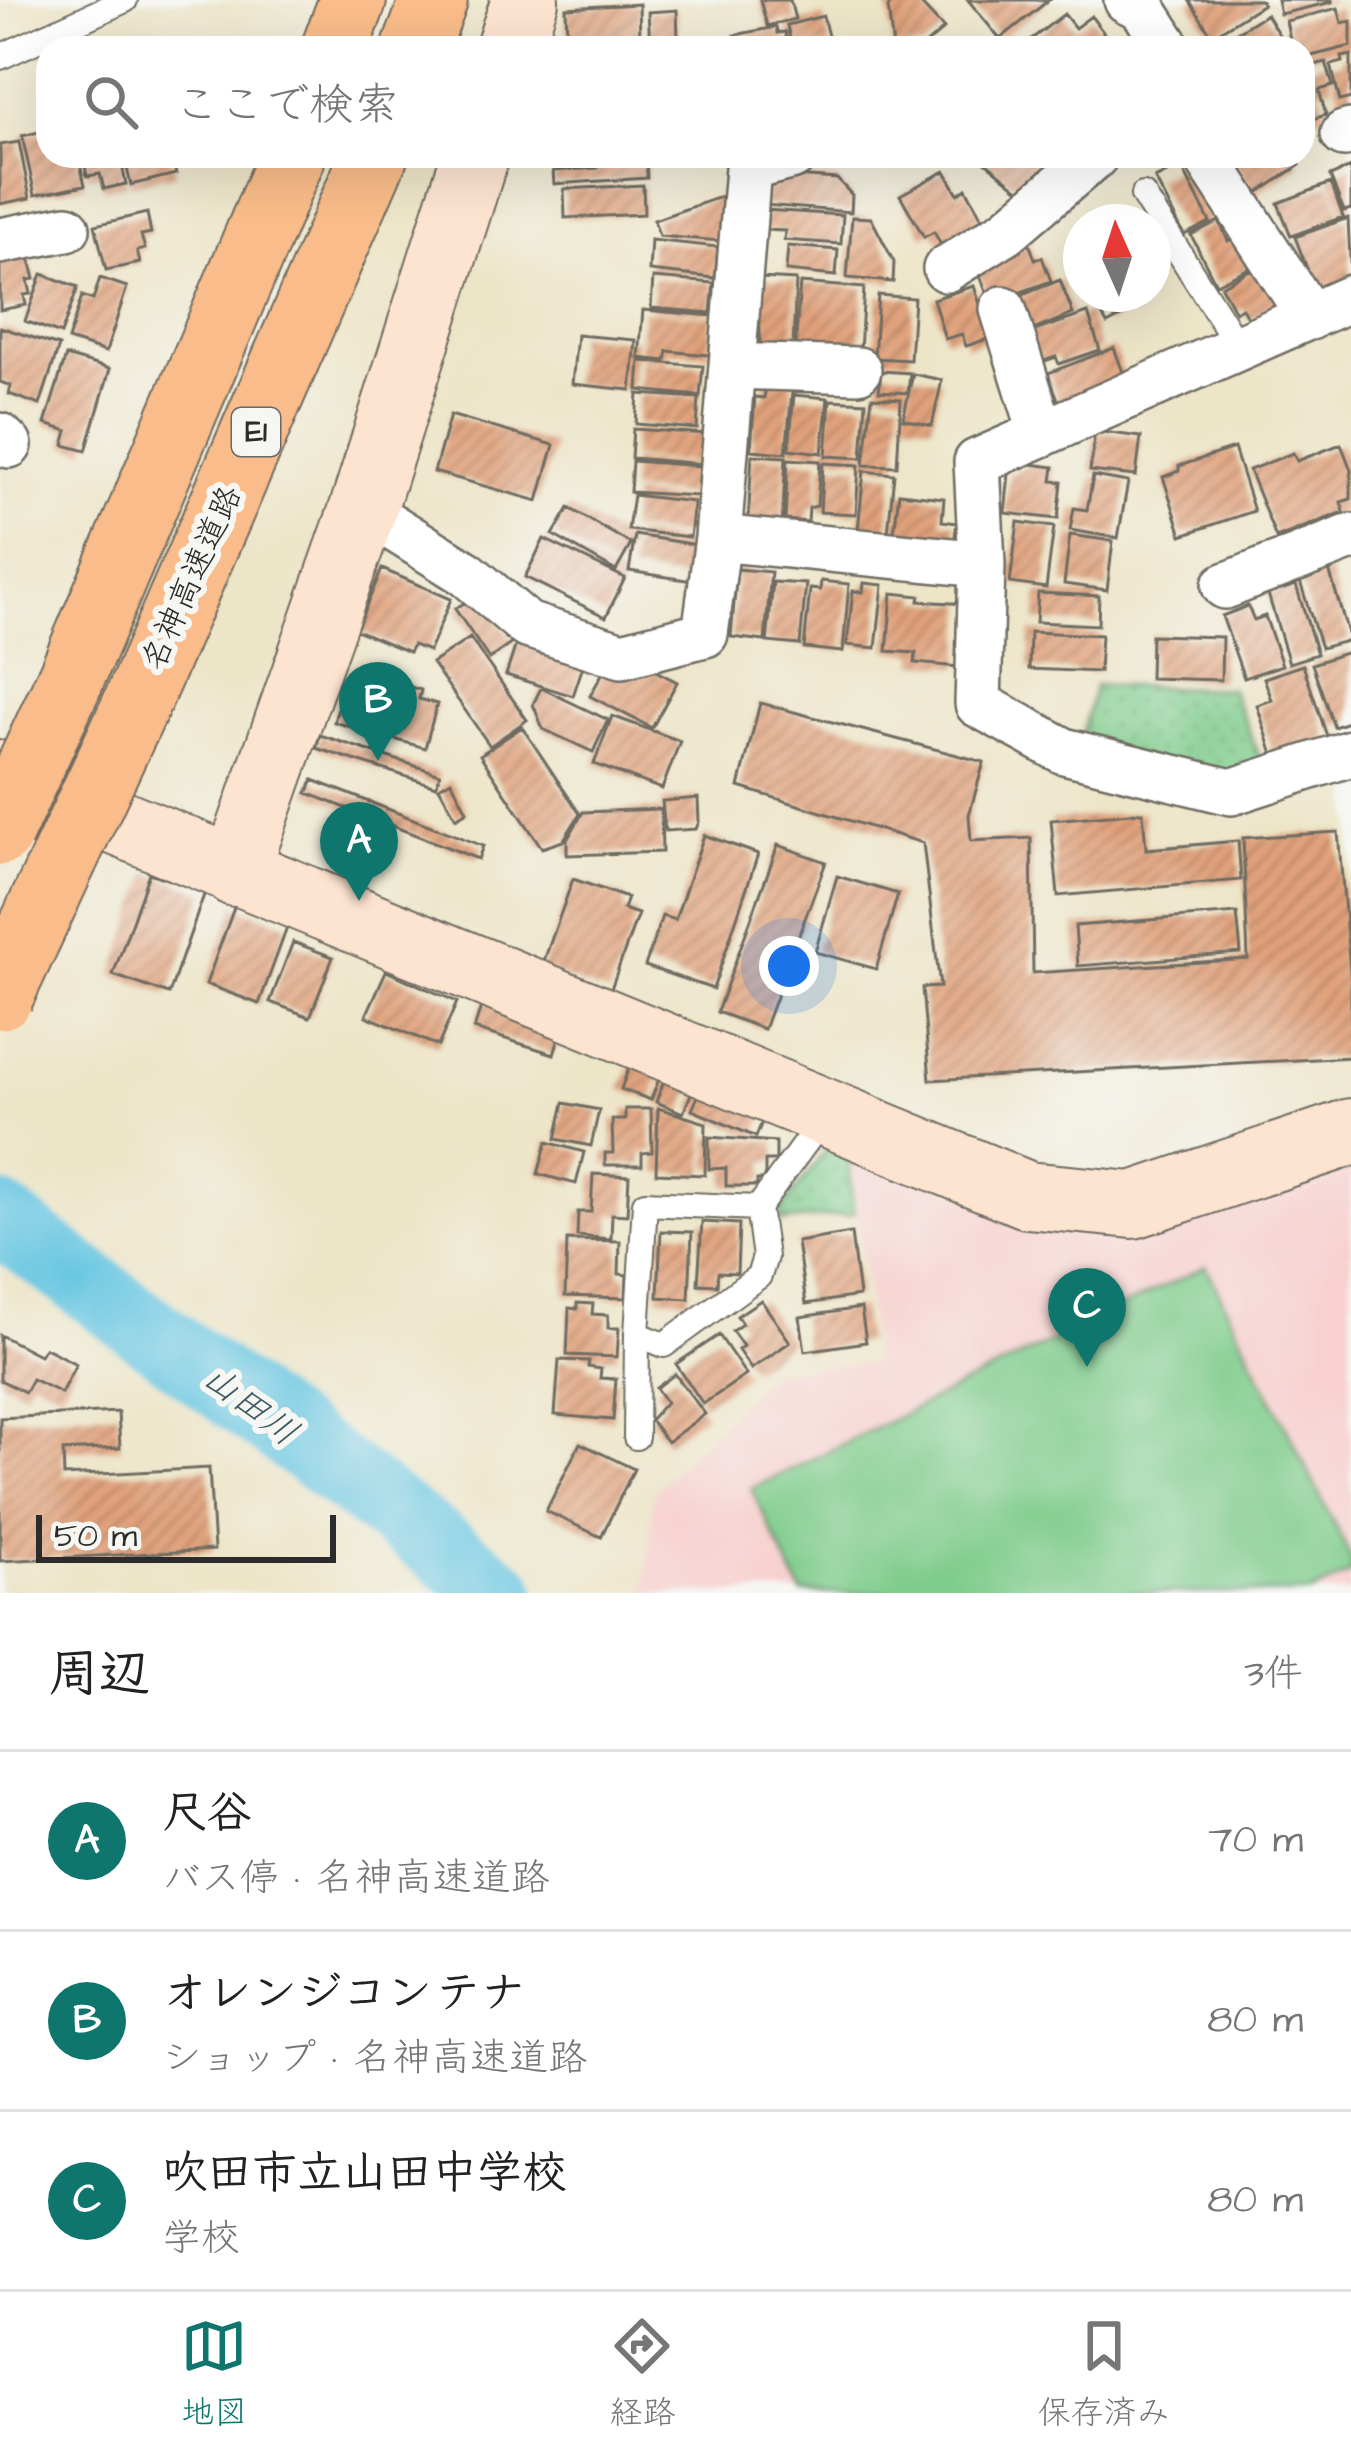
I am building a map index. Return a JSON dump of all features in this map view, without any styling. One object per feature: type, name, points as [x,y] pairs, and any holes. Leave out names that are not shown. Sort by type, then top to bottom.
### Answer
[{"type":"highway","points":[[339,36],[352,0]]},
{"type":"highway","points":[[420,36],[434,0]]},
{"type":"highway","name":"E1","points":[[0,832],[70,680],[287,168]]},
{"type":"highway","name":"名神高速道路","points":[[0,996],[135,707],[369,168]]},
{"type":"street","points":[[513,36],[525,0]]},
{"type":"street","points":[[1127,0],[1142,8],[1160,36]]},
{"type":"street","points":[[235,873],[363,509],[471,168]]},
{"type":"street","points":[[363,509],[467,574],[527,625],[622,655],[705,634],[718,538],[748,168]]},
{"type":"street","points":[[946,269],[1006,231],[1081,168]]},
{"type":"street","points":[[1215,168],[1331,308],[977,462],[982,564],[978,704],[1064,751],[1231,792],[1351,753]]},
{"type":"street","points":[[0,241],[67,228]]},
{"type":"street","points":[[1004,309],[1042,434]]},
{"type":"street","points":[[732,366],[858,370]]},
{"type":"street","points":[[1225,586],[1351,537]]},
{"type":"street","points":[[718,538],[982,564]]},
{"type":"street","points":[[0,774],[1027,1196],[1132,1205],[1351,1132]]},
{"type":"lane","points":[[46,36],[125,0]]},
{"type":"lane","points":[[0,57],[36,41]]},
{"type":"lane","points":[[1143,195],[1239,348]]},
{"type":"lane","points":[[638,1334],[664,1346],[758,1276],[765,1257],[758,1208],[827,1114]]},
{"type":"lane","points":[[636,1437],[646,1203],[758,1208]]},
{"type":"shaded area","points":[[850,1147],[1006,1215],[1351,1163],[1351,1593],[645,1593],[653,1493],[773,1371],[874,1363]]},
{"type":"green space","points":[[1095,685],[1231,689],[1264,767],[1243,778],[1079,744]]},
{"type":"green space","points":[[847,1149],[854,1214],[781,1222],[780,1212],[824,1152]]},
{"type":"green space","points":[[1206,1266],[1351,1558],[1351,1573],[1310,1593],[802,1593],[751,1489]]},
{"type":"building","points":[[760,0],[790,0],[795,19],[767,26]]},
{"type":"building","points":[[896,0],[917,0],[944,29],[936,36],[892,36],[888,7]]},
{"type":"building","points":[[968,0],[1049,0],[1004,36],[998,36]]},
{"type":"building","points":[[1189,0],[1260,0],[1263,4],[1212,36]]},
{"type":"building","points":[[1277,0],[1332,0],[1332,2],[1280,14]]},
{"type":"building","points":[[639,4],[640,36],[567,36],[566,8]]},
{"type":"building","points":[[1338,8],[1342,23],[1351,21],[1351,46],[1315,55],[1315,36],[1289,36],[1286,21]]},
{"type":"building","points":[[677,10],[678,36],[650,36],[648,12]]},
{"type":"building","points":[[1064,14],[1075,28],[1091,16],[1106,36],[1035,36]]},
{"type":"building","points":[[1266,14],[1280,36],[1230,36]]},
{"type":"building","points":[[823,16],[828,36],[789,36],[787,25]]},
{"type":"building","points":[[776,27],[777,33],[786,36],[735,36]]},
{"type":"building","points":[[1351,55],[1351,98],[1340,101],[1331,65]]},
{"type":"building","points":[[1326,62],[1333,86],[1319,90],[1326,115],[1315,118],[1315,65]]},
{"type":"building","points":[[36,133],[36,168],[81,168],[85,185],[35,195],[22,136]]},
{"type":"building","points":[[19,142],[30,198],[0,204],[0,145]]},
{"type":"building","points":[[1351,167],[1351,209],[1344,211],[1330,176]]},
{"type":"building","points":[[85,168],[123,168],[126,184],[104,189],[100,174],[87,176]]},
{"type":"building","points":[[127,168],[174,168],[176,174],[131,185]]},
{"type":"building","points":[[647,168],[647,178],[554,184],[553,171]]},
{"type":"building","points":[[993,168],[1052,168],[1029,197]]},
{"type":"building","points":[[1182,168],[1210,222],[1184,235],[1155,179]]},
{"type":"building","points":[[1238,168],[1296,168],[1255,195]]},
{"type":"building","points":[[945,171],[958,194],[966,188],[991,235],[948,258],[934,232],[924,237],[900,195]]},
{"type":"building","points":[[766,174],[837,179],[852,195],[851,212],[763,205]]},
{"type":"building","points":[[1331,183],[1343,217],[1291,236],[1278,203]]},
{"type":"building","points":[[643,185],[644,214],[565,218],[564,189]]},
{"type":"building","points":[[720,197],[728,220],[721,241],[659,236],[654,220]]},
{"type":"building","points":[[764,210],[843,215],[841,244],[784,240],[785,231],[763,230]]},
{"type":"building","points":[[147,213],[151,233],[141,235],[145,249],[137,251],[140,263],[106,270],[95,225]]},
{"type":"building","points":[[852,217],[871,218],[894,262],[893,282],[847,278]]},
{"type":"building","points":[[1348,218],[1351,279],[1316,292],[1295,237]]},
{"type":"building","points":[[1219,221],[1228,241],[1238,236],[1253,266],[1216,284],[1191,235]]},
{"type":"building","points":[[651,240],[718,247],[715,278],[649,271]]},
{"type":"building","points":[[1029,243],[1035,259],[1042,257],[1051,281],[991,303],[975,263]]},
{"type":"building","points":[[788,246],[838,250],[836,276],[786,271]]},
{"type":"building","points":[[29,256],[35,279],[28,280],[31,294],[24,295],[26,305],[0,310],[0,262]]},
{"type":"building","points":[[1259,265],[1281,303],[1249,320],[1242,308],[1235,312],[1221,286]]},
{"type":"building","points":[[42,274],[78,287],[61,334],[25,321]]},
{"type":"building","points":[[100,278],[127,287],[106,352],[68,340],[82,296],[93,300]]},
{"type":"building","points":[[653,278],[714,283],[711,313],[651,308]]},
{"type":"building","points":[[759,278],[796,280],[793,348],[760,346]]},
{"type":"building","points":[[1060,280],[1063,312],[1073,314],[1031,331],[1017,297]]},
{"type":"building","points":[[800,283],[864,288],[860,351],[795,351]]},
{"type":"building","points":[[974,286],[991,338],[966,346],[962,334],[945,339],[933,299]]},
{"type":"building","points":[[878,295],[914,298],[910,360],[874,358]]},
{"type":"building","points":[[643,310],[713,316],[709,355],[668,351],[666,361],[639,358]]},
{"type":"building","points":[[1101,312],[1131,312],[1107,324]]},
{"type":"building","points":[[1088,313],[1100,350],[1059,364],[1056,357],[1036,364],[1025,334]]},
{"type":"building","points":[[0,327],[59,346],[40,405],[9,394],[11,386],[0,382]]},
{"type":"building","points":[[577,335],[636,340],[631,390],[572,384]]},
{"type":"building","points":[[1114,348],[1126,380],[1060,405],[1048,373]]},
{"type":"building","points":[[66,356],[110,369],[86,451],[64,445],[68,431],[45,424]]},
{"type":"building","points":[[640,361],[703,366],[700,396],[638,390]]},
{"type":"building","points":[[881,371],[910,373],[908,393],[879,391]]},
{"type":"building","points":[[913,374],[942,380],[932,426],[903,419]]},
{"type":"building","points":[[767,379],[793,382],[786,453],[751,450],[755,397],[764,398]]},
{"type":"building","points":[[638,394],[699,398],[697,429],[636,424]]},
{"type":"building","points":[[794,395],[828,398],[822,453],[789,449]]},
{"type":"building","points":[[872,397],[901,399],[897,466],[864,465]]},
{"type":"building","points":[[830,400],[866,402],[862,458],[826,456]]},
{"type":"building","points":[[450,415],[554,445],[538,501],[434,472]]},
{"type":"building","points":[[633,429],[706,434],[704,464],[631,458]]},
{"type":"building","points":[[1095,431],[1141,437],[1136,476],[1090,471]]},
{"type":"building","points":[[1341,444],[1351,470],[1351,499],[1341,502],[1344,512],[1276,538],[1249,470],[1293,453],[1297,461]]},
{"type":"building","points":[[1234,448],[1254,511],[1182,535],[1163,477],[1179,471],[1179,466]]},
{"type":"building","points":[[752,455],[786,457],[782,526],[748,524]]},
{"type":"building","points":[[788,459],[820,461],[817,506],[809,508],[808,522],[785,520]]},
{"type":"building","points":[[632,461],[700,466],[698,496],[630,492]]},
{"type":"building","points":[[823,463],[859,465],[856,514],[820,512]]},
{"type":"building","points":[[1031,464],[1054,467],[1052,481],[1062,482],[1058,519],[1005,513],[1009,474]]},
{"type":"building","points":[[864,471],[894,474],[888,533],[858,530]]},
{"type":"building","points":[[1093,476],[1128,482],[1118,538],[1070,530],[1074,508],[1087,510]]},
{"type":"building","points":[[899,493],[944,498],[942,521],[957,523],[953,549],[893,541]]},
{"type":"building","points":[[633,495],[694,502],[690,537],[628,530]]},
{"type":"building","points":[[569,508],[631,544],[616,571],[553,535]]},
{"type":"building","points":[[1018,522],[1054,527],[1046,588],[1010,583]]},
{"type":"building","points":[[635,535],[704,546],[699,582],[629,571]]},
{"type":"building","points":[[1070,535],[1113,541],[1107,590],[1064,584]]},
{"type":"building","points":[[544,539],[625,578],[606,617],[525,577]]},
{"type":"building","points":[[1327,563],[1350,640],[1321,648],[1297,572]]},
{"type":"building","points":[[382,569],[451,599],[429,651],[413,645],[409,652],[356,630]]},
{"type":"building","points":[[737,569],[771,572],[765,641],[731,637]]},
{"type":"building","points":[[821,581],[849,584],[843,652],[804,648],[810,589],[820,590]]},
{"type":"building","points":[[773,582],[806,584],[800,645],[767,642]]},
{"type":"building","points":[[864,583],[883,585],[876,648],[847,645],[853,591],[863,592]]},
{"type":"building","points":[[1296,585],[1317,654],[1289,663],[1268,594]]},
{"type":"building","points":[[892,593],[920,596],[919,601],[966,604],[960,667],[915,663],[916,653],[887,651]]},
{"type":"building","points":[[1038,593],[1099,596],[1098,625],[1036,622]]},
{"type":"building","points":[[476,595],[515,641],[489,659],[455,609]]},
{"type":"building","points":[[1248,606],[1254,620],[1265,616],[1282,665],[1244,678],[1222,616]]},
{"type":"building","points":[[1030,632],[1101,635],[1099,672],[1029,669]]},
{"type":"building","points":[[519,635],[586,657],[573,696],[506,675]]},
{"type":"building","points":[[1151,635],[1222,637],[1221,680],[1150,678]]},
{"type":"building","points":[[470,638],[527,720],[490,746],[432,663]]},
{"type":"building","points":[[1351,651],[1351,721],[1334,727],[1312,664]]},
{"type":"building","points":[[609,661],[637,676],[644,665],[677,682],[652,728],[590,696]]},
{"type":"building","points":[[1303,665],[1329,742],[1275,761],[1257,705],[1272,700],[1264,678]]},
{"type":"building","points":[[349,669],[421,690],[419,699],[437,704],[425,748],[334,722]]},
{"type":"building","points":[[541,688],[608,720],[593,752],[543,729],[533,704]]},
{"type":"building","points":[[760,703],[984,762],[969,815],[971,841],[1031,838],[1033,973],[1248,959],[1243,838],[1338,832],[1351,981],[1351,1057],[930,1080],[922,988],[940,987],[923,843],[739,787]]},
{"type":"building","points":[[612,716],[680,741],[662,789],[594,764]]},
{"type":"building","points":[[522,727],[580,814],[563,841],[542,848],[480,755]]},
{"type":"building","points":[[320,735],[440,774],[436,786],[316,748]]},
{"type":"building","points":[[313,780],[483,846],[478,859],[307,793]]},
{"type":"building","points":[[451,780],[467,811],[456,818],[439,787]]},
{"type":"building","points":[[698,798],[696,829],[665,831],[662,801]]},
{"type":"building","points":[[661,809],[662,852],[567,855],[567,840],[583,812]]},
{"type":"building","points":[[1143,812],[1146,849],[1238,841],[1241,880],[1058,896],[1051,820]]},
{"type":"building","points":[[704,835],[758,854],[713,989],[645,966],[662,916],[675,920]]},
{"type":"building","points":[[778,845],[826,862],[764,1029],[717,1012]]},
{"type":"building","points":[[149,873],[205,892],[169,994],[113,975]]},
{"type":"building","points":[[837,876],[898,894],[876,969],[815,952]]},
{"type":"building","points":[[573,879],[627,898],[623,909],[638,914],[609,994],[541,969]]},
{"type":"building","points":[[235,905],[288,925],[259,1004],[206,984]]},
{"type":"building","points":[[1237,913],[1241,953],[1078,966],[1075,926]]},
{"type":"building","points":[[293,942],[333,957],[310,1017],[270,1002]]},
{"type":"building","points":[[386,971],[457,1002],[438,1046],[366,1016]]},
{"type":"building","points":[[483,1001],[562,1027],[554,1054],[474,1029]]},
{"type":"building","points":[[633,1057],[663,1068],[651,1100],[621,1089]]},
{"type":"building","points":[[668,1070],[696,1082],[683,1113],[656,1102]]},
{"type":"building","points":[[702,1087],[765,1114],[756,1137],[692,1110]]},
{"type":"building","points":[[564,1103],[599,1110],[591,1146],[556,1139]]},
{"type":"building","points":[[658,1108],[706,1123],[705,1175],[656,1173]]},
{"type":"building","points":[[625,1109],[651,1109],[652,1152],[642,1153],[642,1165],[605,1165],[605,1153],[613,1153],[612,1120],[625,1120]]},
{"type":"building","points":[[709,1137],[776,1142],[776,1161],[765,1161],[765,1180],[757,1180],[757,1186],[726,1186],[726,1168],[709,1169]]},
{"type":"building","points":[[547,1142],[584,1152],[576,1184],[538,1174]]},
{"type":"building","points":[[593,1174],[629,1176],[627,1215],[612,1214],[611,1239],[577,1236],[578,1212],[591,1212]]},
{"type":"building","points":[[702,1222],[739,1224],[737,1273],[718,1272],[717,1285],[698,1284]]},
{"type":"building","points":[[661,1231],[692,1232],[689,1299],[658,1297]]},
{"type":"building","points":[[851,1233],[859,1296],[806,1304],[797,1242]]},
{"type":"building","points":[[567,1240],[620,1241],[619,1274],[627,1275],[626,1298],[565,1296]]},
{"type":"building","points":[[761,1300],[790,1342],[751,1369],[732,1331],[742,1324],[737,1316]]},
{"type":"building","points":[[577,1303],[593,1304],[592,1314],[608,1315],[608,1328],[619,1328],[617,1357],[567,1355],[569,1308],[577,1309]]},
{"type":"building","points":[[861,1308],[866,1342],[805,1351],[800,1317]]},
{"type":"building","points":[[0,1335],[39,1355],[45,1348],[76,1364],[61,1393],[32,1379],[25,1392],[0,1380]]},
{"type":"building","points":[[719,1335],[746,1375],[703,1404],[676,1364]]},
{"type":"building","points":[[559,1360],[589,1361],[588,1367],[601,1369],[600,1378],[616,1379],[613,1420],[555,1415]]},
{"type":"building","points":[[675,1374],[705,1414],[667,1442],[650,1420],[666,1402],[656,1388]]},
{"type":"building","points":[[118,1412],[120,1448],[63,1451],[64,1476],[209,1468],[214,1550],[0,1561],[0,1418]]},
{"type":"building","points":[[580,1443],[634,1469],[601,1537],[546,1511]]},
{"type":"waterway","name":"山田川","points":[[0,1219],[501,1593]]},
{"type":"place","name":"オレンジコンテナ","points":[[378,761]]},
{"type":"place","name":"尺谷","points":[[359,901]]},
{"type":"place","name":"吹田市立山田中学校","points":[[1087,1367]]}]
